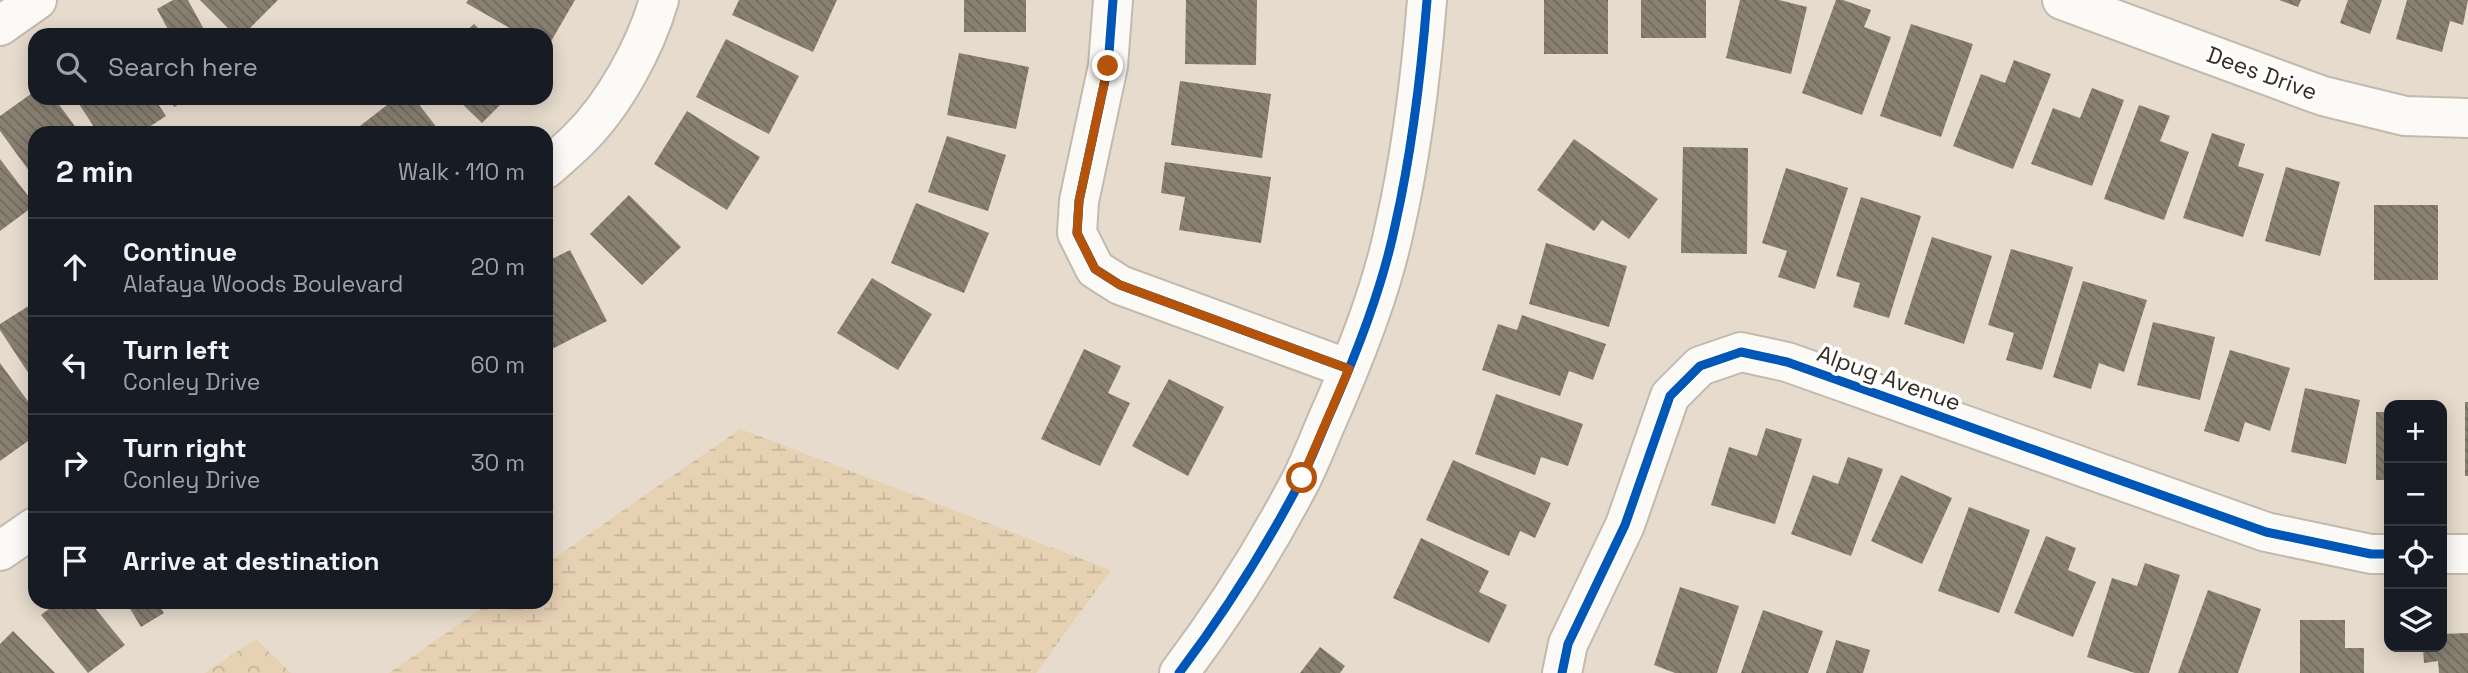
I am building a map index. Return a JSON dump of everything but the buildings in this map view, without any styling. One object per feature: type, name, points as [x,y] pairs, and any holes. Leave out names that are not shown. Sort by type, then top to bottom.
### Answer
[{"type":"street","points":[[0,26],[37,0]]},
{"type":"street","points":[[553,163],[580,138],[621,87],[659,0]]},
{"type":"street","points":[[1113,0],[1108,66],[1078,211],[1077,233],[1095,269],[1120,285],[1349,369]]},
{"type":"street","points":[[1179,673],[1211,631],[1256,560],[1302,478],[1349,369],[1371,309],[1395,229],[1421,82],[1427,0]]},
{"type":"street","name":"Dees Drive","points":[[2062,0],[2323,96],[2405,116],[2468,118]]},
{"type":"street","name":"Alpug Avenue","points":[[1562,673],[1568,643],[1625,526],[1670,396],[1700,366],[1741,352],[1787,362],[2266,532],[2371,554],[2384,554]]},
{"type":"street","points":[[0,551],[28,532]]},
{"type":"street","points":[[2447,554],[2468,554]]},
{"type":"green space","points":[[740,429],[1111,570],[1036,673],[389,673],[481,609],[553,609],[553,559]]},
{"type":"green space","points":[[256,639],[291,673],[205,673]]},
{"type":"cycle path","points":[[1113,0],[1108,66],[1079,201],[1077,233],[1095,269],[1120,285],[1349,369]]},
{"type":"cycle path","points":[[1179,673],[1229,603],[1288,505],[1310,462],[1360,341],[1390,249],[1401,198],[1415,113],[1427,0]]},
{"type":"cycle path","points":[[1562,673],[1568,644],[1625,525],[1670,396],[1700,366],[1741,352],[1787,362],[2266,532],[2371,554],[2384,554]]},
{"type":"route","points":[[1108,66],[1079,201],[1077,233],[1095,269],[1120,285],[1349,369],[1302,478]]}]
